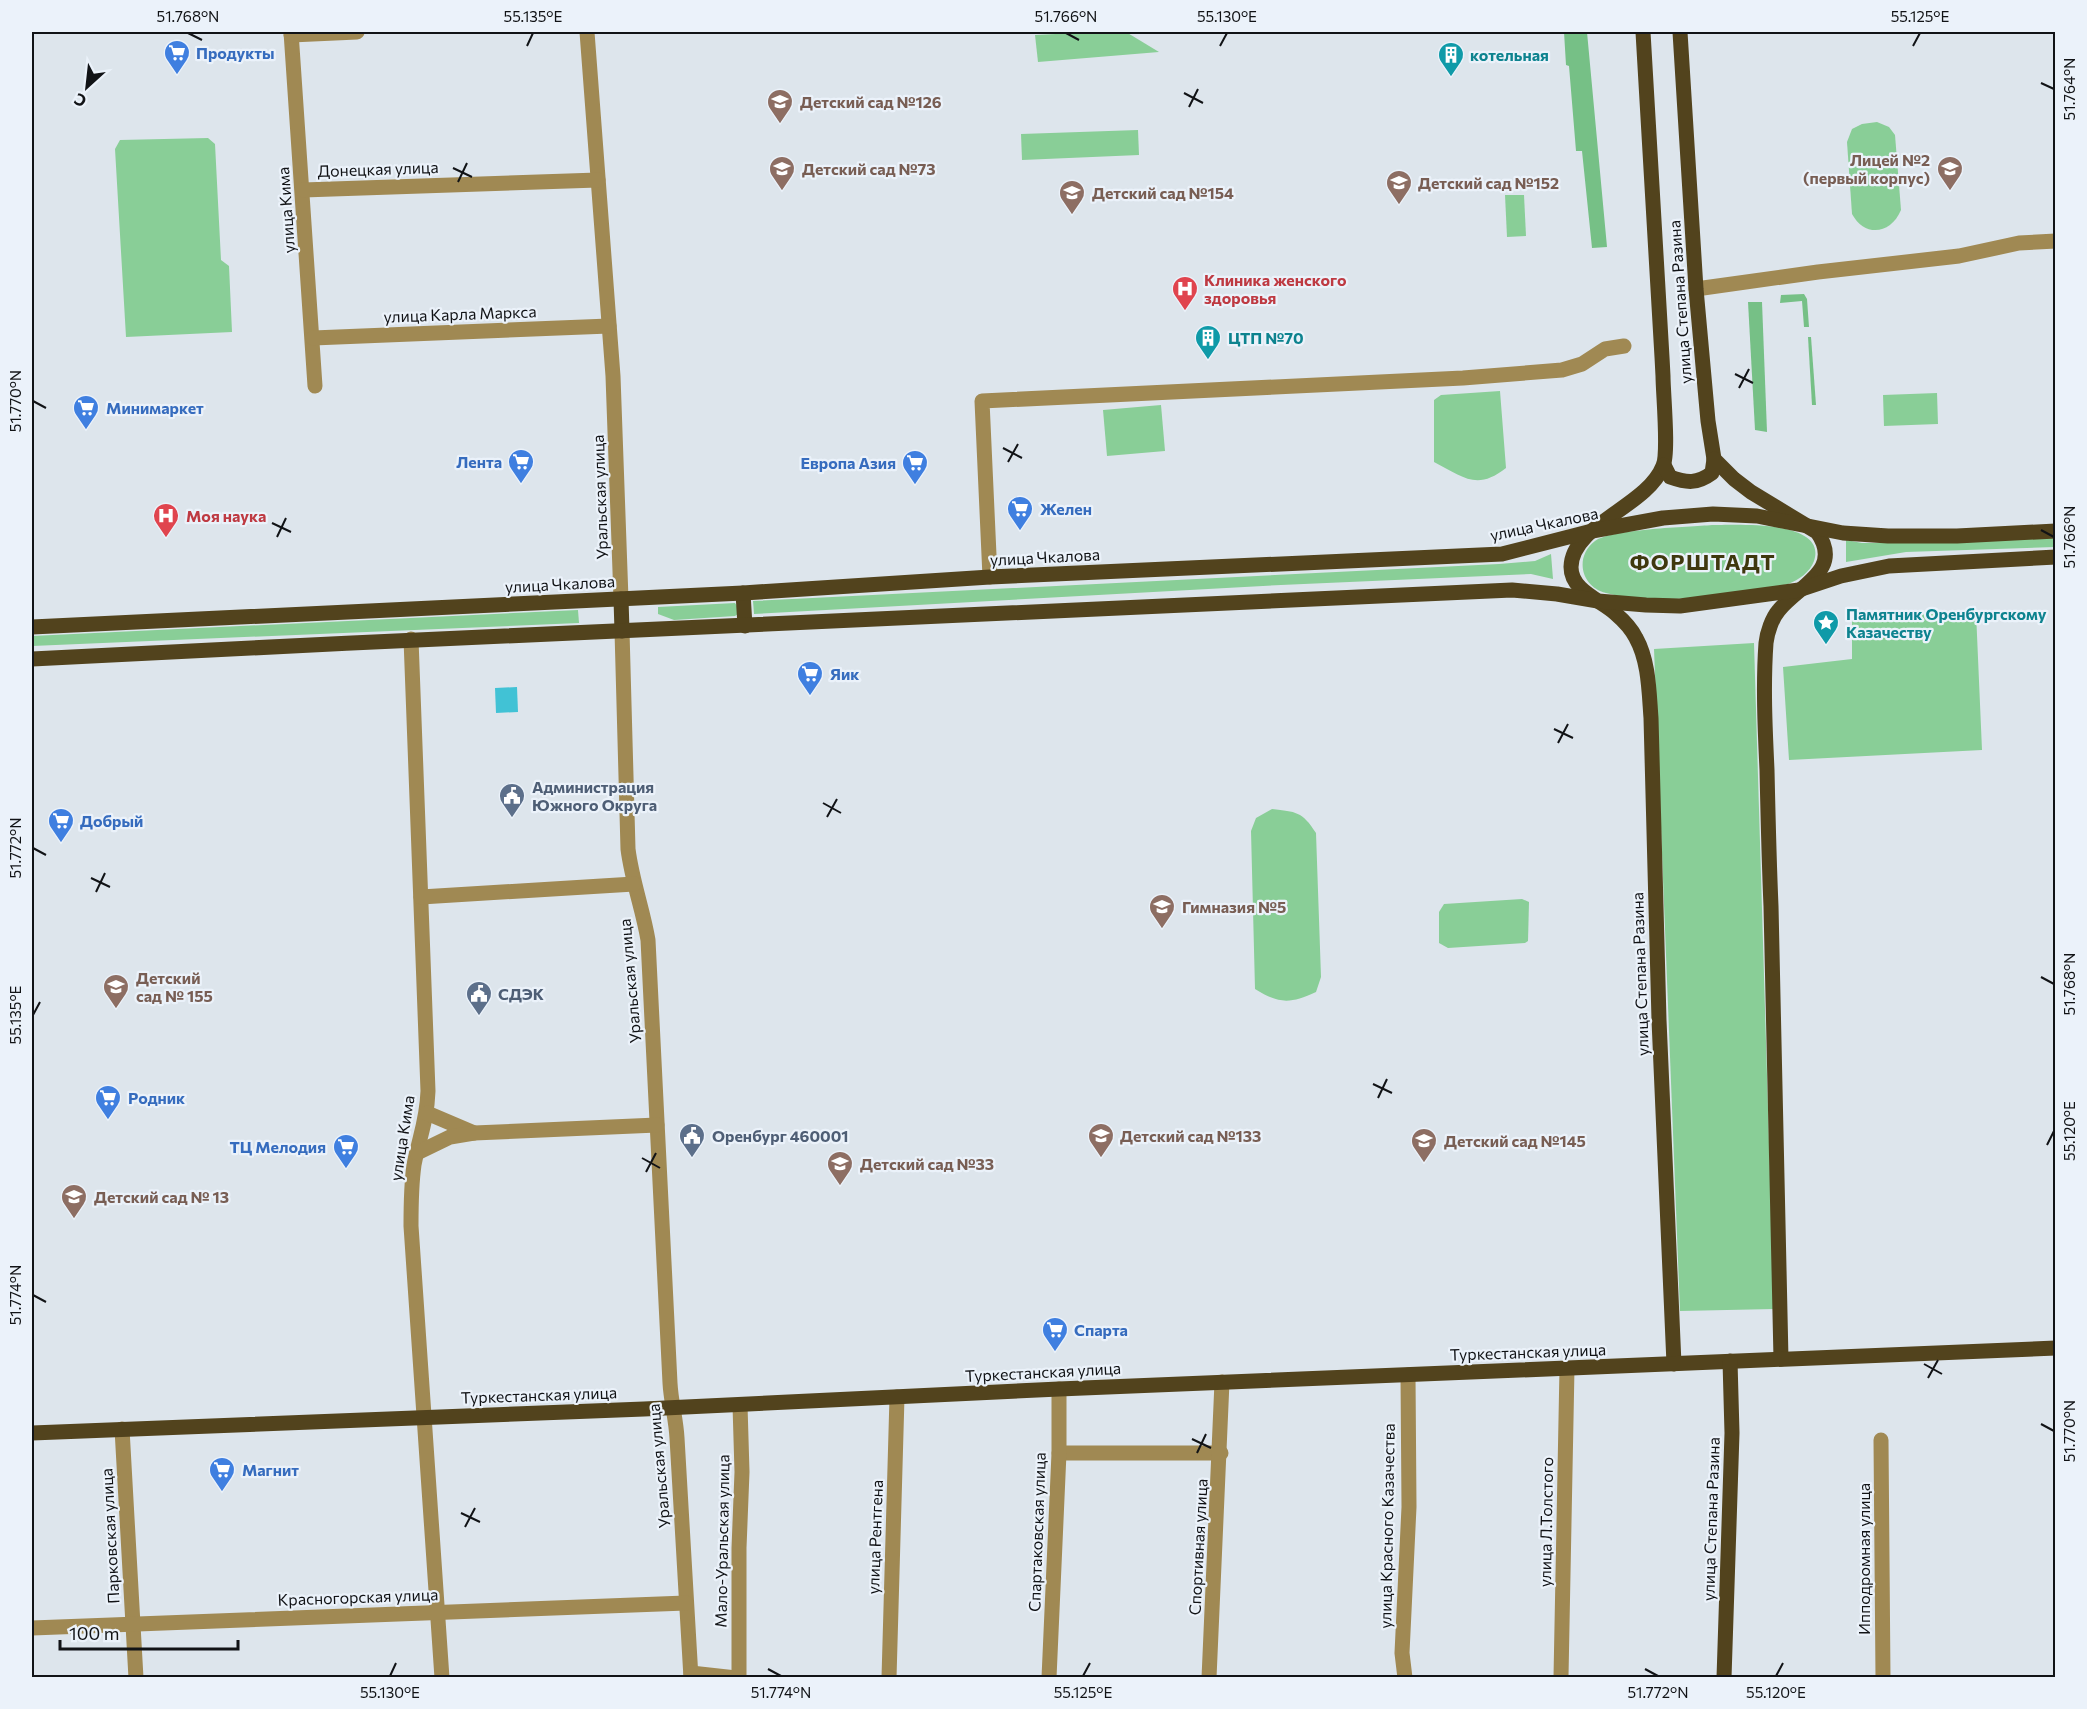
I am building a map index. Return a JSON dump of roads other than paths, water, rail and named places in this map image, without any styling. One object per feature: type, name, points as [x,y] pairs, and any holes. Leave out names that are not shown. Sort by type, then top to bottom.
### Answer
[{"type":"main road","name":"улица Степана Разина","points":[[1643,32],[1661,346],[1664,465]]},
{"type":"main road","name":"улица Степана Разина","points":[[1680,32],[1696,289],[1708,421],[1714,459]]},
{"type":"main road","points":[[1664,465],[1670,477],[1686,483],[1703,479],[1712,473],[1714,459]]},
{"type":"main road","points":[[1714,459],[1734,479],[1773,507],[1818,532],[1823,541],[1826,560],[1815,578],[1777,612],[1768,632],[1765,682],[1781,1359]]},
{"type":"main road","points":[[1592,531],[1641,495],[1654,482],[1664,465]]},
{"type":"main road","name":"улица Чкалова","points":[[32,627],[744,592],[990,577],[1502,555],[1592,531],[1663,518],[1713,514],[1757,516],[1844,533],[1888,536],[1957,536],[2055,531]]},
{"type":"main road","name":"улица Степана Разина","points":[[1592,531],[1572,555],[1571,570],[1575,583],[1617,614],[1636,638],[1647,678],[1651,718],[1659,1020],[1674,1364]]},
{"type":"main road","points":[[32,659],[411,639],[745,626],[1512,590],[1598,601],[1680,606],[1799,590],[1841,576],[1889,566],[2055,557]]},
{"type":"main road","points":[[744,592],[745,626]]},
{"type":"main road","name":"Уральская улица","points":[[621,598],[622,631]]},
{"type":"main road","name":"Туркестанская улица","points":[[32,1433],[672,1408],[1059,1389],[2055,1348]]},
{"type":"main road","name":"улица Степана Разина","points":[[1724,1677],[1732,1433],[1730,1361]]},
{"type":"street","points":[[291,33],[357,32]]},
{"type":"street","name":"Уральская улица","points":[[586,32],[609,326],[621,598]]},
{"type":"street","name":"улица Кима","points":[[291,33],[315,386]]},
{"type":"street","name":"Донецкая улица","points":[[303,190],[598,180]]},
{"type":"street","points":[[1696,289],[1838,269],[1959,256],[2019,243],[2055,241]]},
{"type":"street","name":"улица Карла Маркса","points":[[313,338],[609,326]]},
{"type":"street","points":[[990,577],[982,401],[1463,378],[1562,370],[1582,364],[1605,349],[1624,346]]},
{"type":"street","name":"Уральская улица","points":[[622,631],[628,849],[648,940],[672,1408],[676,1423],[691,1675]]},
{"type":"street","name":"улица Кима","points":[[411,639],[428,1113],[411,1186],[411,1227],[442,1677]]},
{"type":"street","points":[[421,897],[634,884]]},
{"type":"street","points":[[428,1113],[474,1133]]},
{"type":"street","points":[[417,1154],[450,1137],[474,1133],[657,1125]]},
{"type":"street","name":"улица Л.Толстого","points":[[1561,1677],[1568,1368]]},
{"type":"street","name":"улица Красного Казачества","points":[[1405,1677],[1402,1653],[1409,1507],[1408,1375]]},
{"type":"street","name":"Спортивная улица","points":[[1209,1677],[1221,1453],[1222,1382]]},
{"type":"street","name":"Спартаковская улица","points":[[1049,1677],[1059,1453],[1059,1389]]},
{"type":"street","name":"улица Рентгена","points":[[889,1677],[897,1397]]},
{"type":"street","name":"Мало-Уральская улица","points":[[738,1677],[742,1472],[740,1404]]},
{"type":"street","name":"Парковская улица","points":[[122,1429],[136,1677]]},
{"type":"street","name":"Ипподромная улица","points":[[1881,1440],[1883,1677]]},
{"type":"street","points":[[1059,1453],[1221,1453]]},
{"type":"street","name":"Красногорская улица","points":[[32,1628],[687,1603]]},
{"type":"street","points":[[691,1675],[738,1677]]},
{"type":"water","points":[[517,687],[518,712],[496,713],[495,688]]},
{"type":"place","name":"Продукты","points":[[177,76]]},
{"type":"place","name":"котельная","points":[[1451,78]]},
{"type":"place","name":"Детский сад №126","points":[[780,125]]},
{"type":"place","name":"Детский сад №73","points":[[782,192]]},
{"type":"place","name":"Лицей №2 (первый корпус)","points":[[1950,192]]},
{"type":"place","name":"Детский сад №152","points":[[1399,206]]},
{"type":"place","name":"Детский сад №154","points":[[1072,216]]},
{"type":"place","name":"Клиника женского здоровья","points":[[1185,312]]},
{"type":"place","name":"ЦТП №70","points":[[1208,361]]},
{"type":"place","name":"Минимаркет","points":[[86,431]]},
{"type":"place","name":"Лента","points":[[521,485]]},
{"type":"place","name":"Европа Азия","points":[[915,486]]},
{"type":"place","name":"Желен","points":[[1020,532]]},
{"type":"place","name":"Моя наука","points":[[166,539]]},
{"type":"place","name":"Памятник Оренбургскому Казачеству","points":[[1826,646]]},
{"type":"place","name":"Яик","points":[[810,697]]},
{"type":"place","name":"Администрация Южного Округа","points":[[512,819]]},
{"type":"place","name":"Добрый","points":[[61,844]]},
{"type":"place","name":"Гимназия №5","points":[[1162,930]]},
{"type":"place","name":"Детский сад № 155","points":[[116,1010]]},
{"type":"place","name":"СДЭК","points":[[479,1017]]},
{"type":"place","name":"Родник","points":[[108,1121]]},
{"type":"place","name":"Оренбург 460001","points":[[692,1159]]},
{"type":"place","name":"Детский сад №133","points":[[1101,1159]]},
{"type":"place","name":"Детский сад №145","points":[[1424,1164]]},
{"type":"place","name":"ТЦ Мелодия","points":[[346,1170]]},
{"type":"place","name":"Детский сад №33","points":[[840,1187]]},
{"type":"place","name":"Детский сад № 13","points":[[74,1220]]},
{"type":"place","name":"Спарта","points":[[1055,1353]]},
{"type":"place","name":"Магнит","points":[[222,1493]]},
{"type":"district","name":"ФОРШТАДТ","points":[[1703,562]]}]
